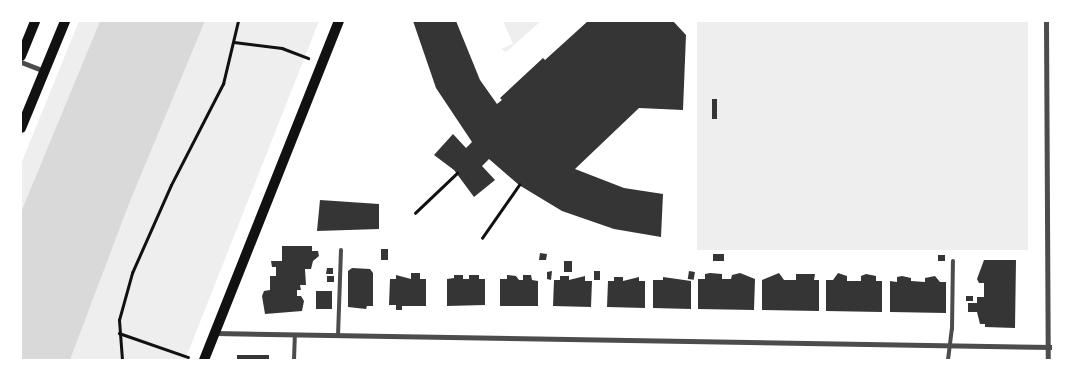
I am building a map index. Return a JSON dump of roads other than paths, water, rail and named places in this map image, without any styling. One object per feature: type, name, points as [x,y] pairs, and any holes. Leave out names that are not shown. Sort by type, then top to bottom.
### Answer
[{"type":"main road","points":[[21,56],[35,21]]},
{"type":"main road","points":[[21,128],[65,21]]},
{"type":"main road","points":[[204,360],[339,21]]},
{"type":"street","points":[[1046,21],[1046,167],[1050,347],[1048,360]]},
{"type":"street","points":[[21,62],[44,71]]},
{"type":"street","points":[[1046,167],[1053,167]]},
{"type":"street","points":[[215,333],[1050,347]]},
{"type":"lane","points":[[338,336],[341,250]]},
{"type":"lane","points":[[948,360],[953,261]]},
{"type":"lane","points":[[294,360],[295,335]]}]
